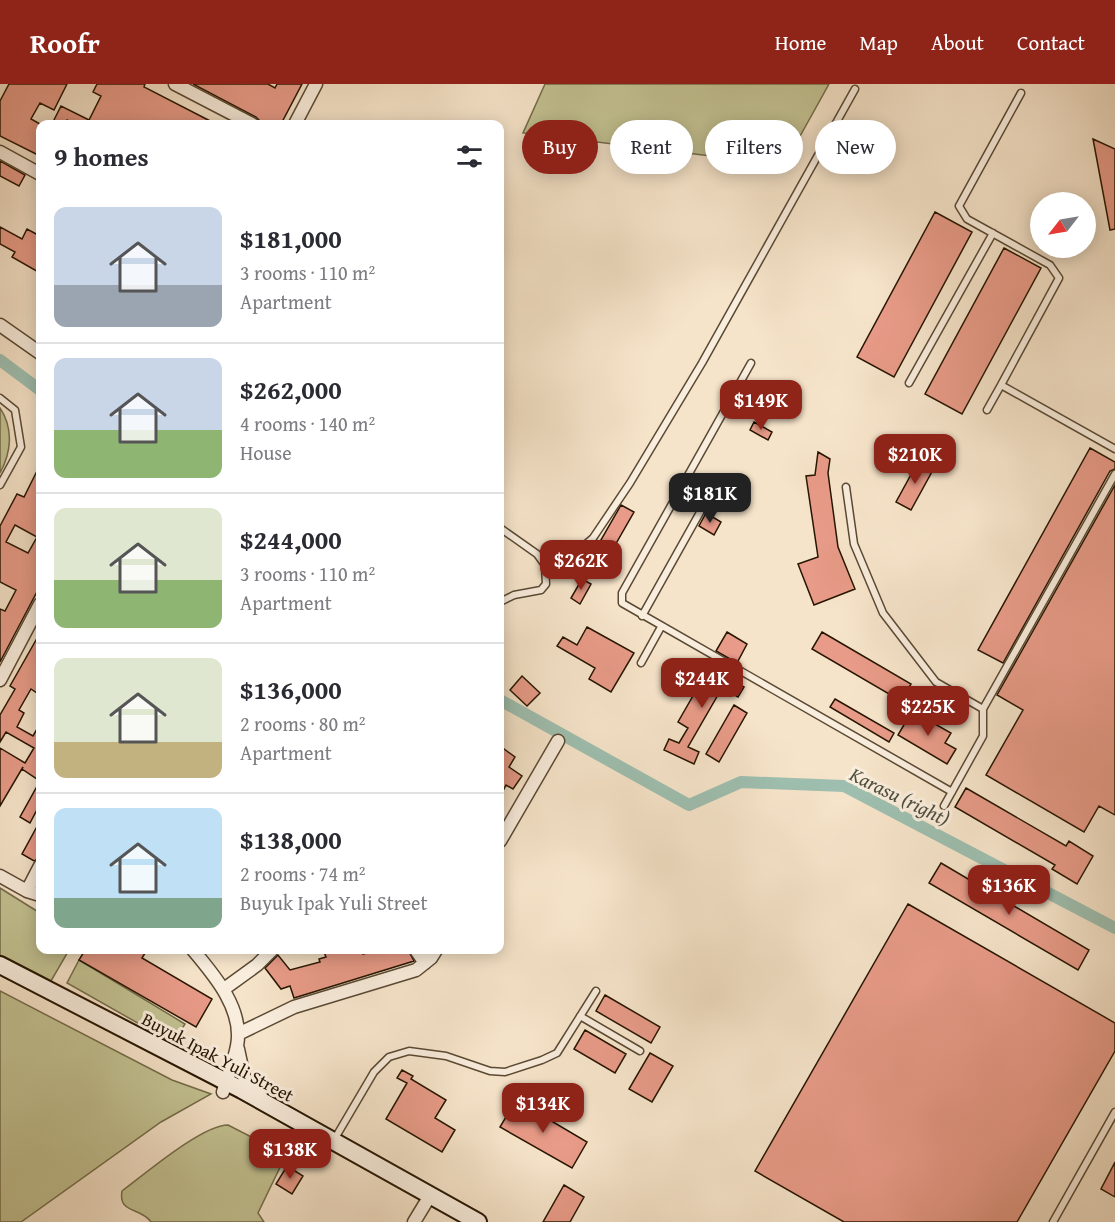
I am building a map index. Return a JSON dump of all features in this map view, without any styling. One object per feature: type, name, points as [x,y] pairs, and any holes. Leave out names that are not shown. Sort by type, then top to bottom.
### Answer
[{"type":"street","points":[[175,84],[244,120]]},
{"type":"street","points":[[298,120],[316,84]]},
{"type":"street","points":[[0,152],[36,172]]},
{"type":"street","points":[[0,325],[36,350]]},
{"type":"street","points":[[0,680],[36,612]]},
{"type":"street","points":[[504,834],[558,741]]},
{"type":"street","points":[[27,891],[36,874]]},
{"type":"street","points":[[0,876],[36,894]]},
{"type":"street","name":"Buyuk Ipak Yuli Street","points":[[197,954],[224,989],[233,1009],[241,1068],[247,1082],[273,1107]]},
{"type":"street","points":[[224,989],[268,954]]},
{"type":"street","points":[[419,954],[425,963]]},
{"type":"street","points":[[224,1087],[238,1040],[294,1007],[416,970],[433,954]]},
{"type":"street","name":"Buyuk Ipak Yuli Street","points":[[0,965],[428,1199],[478,1222]]},
{"type":"street","name":"Buyuk Ipak Yuli Street","points":[[0,977],[224,1087],[273,1107],[334,1141],[428,1199],[458,1222]]},
{"type":"street","points":[[414,1222],[428,1199]]},
{"type":"lane","points":[[545,565],[573,555],[593,538],[630,483],[702,363],[855,89]]},
{"type":"lane","points":[[987,410],[1059,278],[1050,265],[967,219],[959,206],[1021,93]]},
{"type":"lane","points":[[909,383],[993,233]]},
{"type":"lane","points":[[751,363],[622,593],[622,603],[952,792]]},
{"type":"lane","points":[[1001,385],[1115,449]]},
{"type":"lane","points":[[0,398],[15,410],[21,447],[0,485]]},
{"type":"lane","points":[[944,806],[983,736],[983,709],[1115,474]]},
{"type":"lane","points":[[846,487],[854,544],[882,613],[936,682],[983,709]]},
{"type":"lane","points":[[642,616],[708,498]]},
{"type":"lane","points":[[504,531],[537,554],[545,565],[546,584],[541,590],[514,595],[504,600]]},
{"type":"lane","points":[[640,663],[661,627]]},
{"type":"lane","points":[[334,1141],[374,1072],[389,1057],[409,1051],[446,1056],[490,1071],[505,1072],[551,1057],[562,1045],[596,991]]},
{"type":"lane","points":[[580,1016],[640,1051]]},
{"type":"lane","points":[[1053,1222],[1115,1112]]},
{"type":"shaded area","points":[[545,84],[829,84],[803,131],[803,120],[705,120],[705,155],[693,154],[693,120],[610,120],[610,144],[598,142],[598,120],[529,120]]},
{"type":"shaded area","points":[[0,408],[9,433],[9,449],[0,473]]},
{"type":"shaded area","points":[[0,888],[36,910],[36,954],[67,954],[51,981],[0,955]]},
{"type":"shaded area","points":[[79,960],[185,1024],[173,1043],[67,983]]},
{"type":"shaded area","points":[[0,991],[172,1080],[211,1094],[161,1122],[21,1222],[0,1222]]},
{"type":"shaded area","points":[[228,1125],[269,1146],[284,1159],[258,1213],[264,1222],[151,1222],[147,1217],[123,1203],[122,1191],[159,1163],[189,1141],[217,1127]]},
{"type":"building","points":[[9,84],[67,84],[54,110],[40,103],[31,119],[36,122],[36,154],[0,136],[0,101]]},
{"type":"building","points":[[97,84],[145,84],[144,87],[208,120],[89,120],[101,96],[93,92]]},
{"type":"building","points":[[193,84],[268,84],[275,88],[277,84],[302,84],[283,120],[259,120]]},
{"type":"building","points":[[61,106],[89,120],[54,120]]},
{"type":"building","points":[[1093,139],[1115,149],[1115,229],[1110,230]]},
{"type":"building","points":[[0,161],[25,175],[19,186],[0,176]]},
{"type":"building","points":[[935,212],[972,232],[894,377],[857,357]]},
{"type":"building","points":[[0,227],[22,239],[27,229],[36,234],[36,271],[12,257],[15,252],[0,244]]},
{"type":"building","points":[[1004,248],[1041,268],[962,414],[925,394]]},
{"type":"building","points":[[754,422],[772,432],[768,440],[750,430]]},
{"type":"building","points":[[1090,448],[1115,462],[1115,469],[1110,471],[1003,663],[978,650]]},
{"type":"building","points":[[818,452],[830,459],[828,473],[838,547],[855,589],[814,605],[798,564],[818,557],[806,476],[815,475]]},
{"type":"building","points":[[919,460],[934,468],[911,510],[896,502]]},
{"type":"building","points":[[36,473],[36,536],[15,525],[6,542],[28,553],[36,539],[36,594],[0,662],[0,609],[5,611],[16,590],[0,582],[0,526],[17,494],[24,497]]},
{"type":"building","points":[[1115,485],[1115,815],[1099,806],[1084,832],[986,775],[1023,710],[997,695]]},
{"type":"building","points":[[621,505],[634,512],[614,547],[601,540]]},
{"type":"building","points":[[706,513],[721,522],[714,535],[699,526]]},
{"type":"building","points":[[582,579],[591,584],[580,604],[571,598]]},
{"type":"building","points":[[587,627],[634,653],[611,692],[589,679],[595,668],[557,646],[563,637],[577,645]]},
{"type":"building","points":[[727,632],[747,644],[737,663],[716,651]]},
{"type":"building","points":[[822,632],[911,684],[901,701],[812,649]]},
{"type":"building","points":[[36,640],[36,692],[31,689],[19,710],[24,713],[17,727],[33,736],[36,731],[36,778],[22,769],[23,767],[0,806],[0,748],[25,763],[34,748],[6,732],[0,742],[0,715],[15,689],[10,686]]},
{"type":"building","points":[[713,661],[731,672],[728,678],[744,687],[738,697],[722,688],[688,747],[699,752],[694,764],[664,750],[669,739],[679,743],[688,728],[678,722]]},
{"type":"building","points":[[522,676],[540,693],[527,706],[510,690]]},
{"type":"building","points":[[835,699],[894,733],[889,742],[830,707]]},
{"type":"building","points":[[734,705],[747,713],[719,762],[706,754]]},
{"type":"building","points":[[912,711],[951,733],[945,743],[956,749],[947,764],[898,735]]},
{"type":"building","points":[[504,749],[515,757],[509,767],[522,776],[513,789],[506,785],[504,789]]},
{"type":"building","points":[[36,788],[36,812],[30,823],[20,817]]},
{"type":"building","points":[[966,788],[1066,846],[1069,841],[1093,856],[1077,884],[1052,869],[1055,865],[955,807]]},
{"type":"building","points":[[36,828],[36,860],[22,854]]},
{"type":"building","points":[[941,863],[1089,950],[1078,970],[929,883]]},
{"type":"building","points":[[908,904],[1115,1023],[1115,1051],[1017,1222],[844,1222],[755,1171]]},
{"type":"building","points":[[83,954],[144,954],[142,958],[212,999],[196,1027],[79,960]]},
{"type":"building","points":[[325,954],[410,954],[414,961],[294,998],[290,986],[281,989],[265,968],[278,955],[290,970],[320,962],[319,959],[326,957]]},
{"type":"building","points":[[605,995],[660,1027],[651,1043],[596,1011]]},
{"type":"building","points":[[585,1030],[626,1054],[615,1073],[574,1049]]},
{"type":"building","points":[[650,1053],[673,1066],[652,1102],[629,1089]]},
{"type":"building","points":[[402,1070],[413,1076],[411,1079],[446,1100],[435,1118],[455,1130],[442,1152],[386,1119],[407,1083],[397,1078]]},
{"type":"building","points":[[516,1100],[587,1142],[572,1168],[500,1127]]},
{"type":"building","points":[[1115,1162],[1115,1197],[1101,1189]]},
{"type":"building","points":[[287,1166],[303,1176],[292,1194],[276,1184]]},
{"type":"building","points":[[564,1185],[584,1197],[570,1222],[543,1222]]},
{"type":"waterway","name":"Karasu (right)","points":[[0,360],[36,387]]},
{"type":"waterway","name":"Karasu (right)","points":[[504,702],[689,805],[741,782],[844,786],[1115,928]]}]
